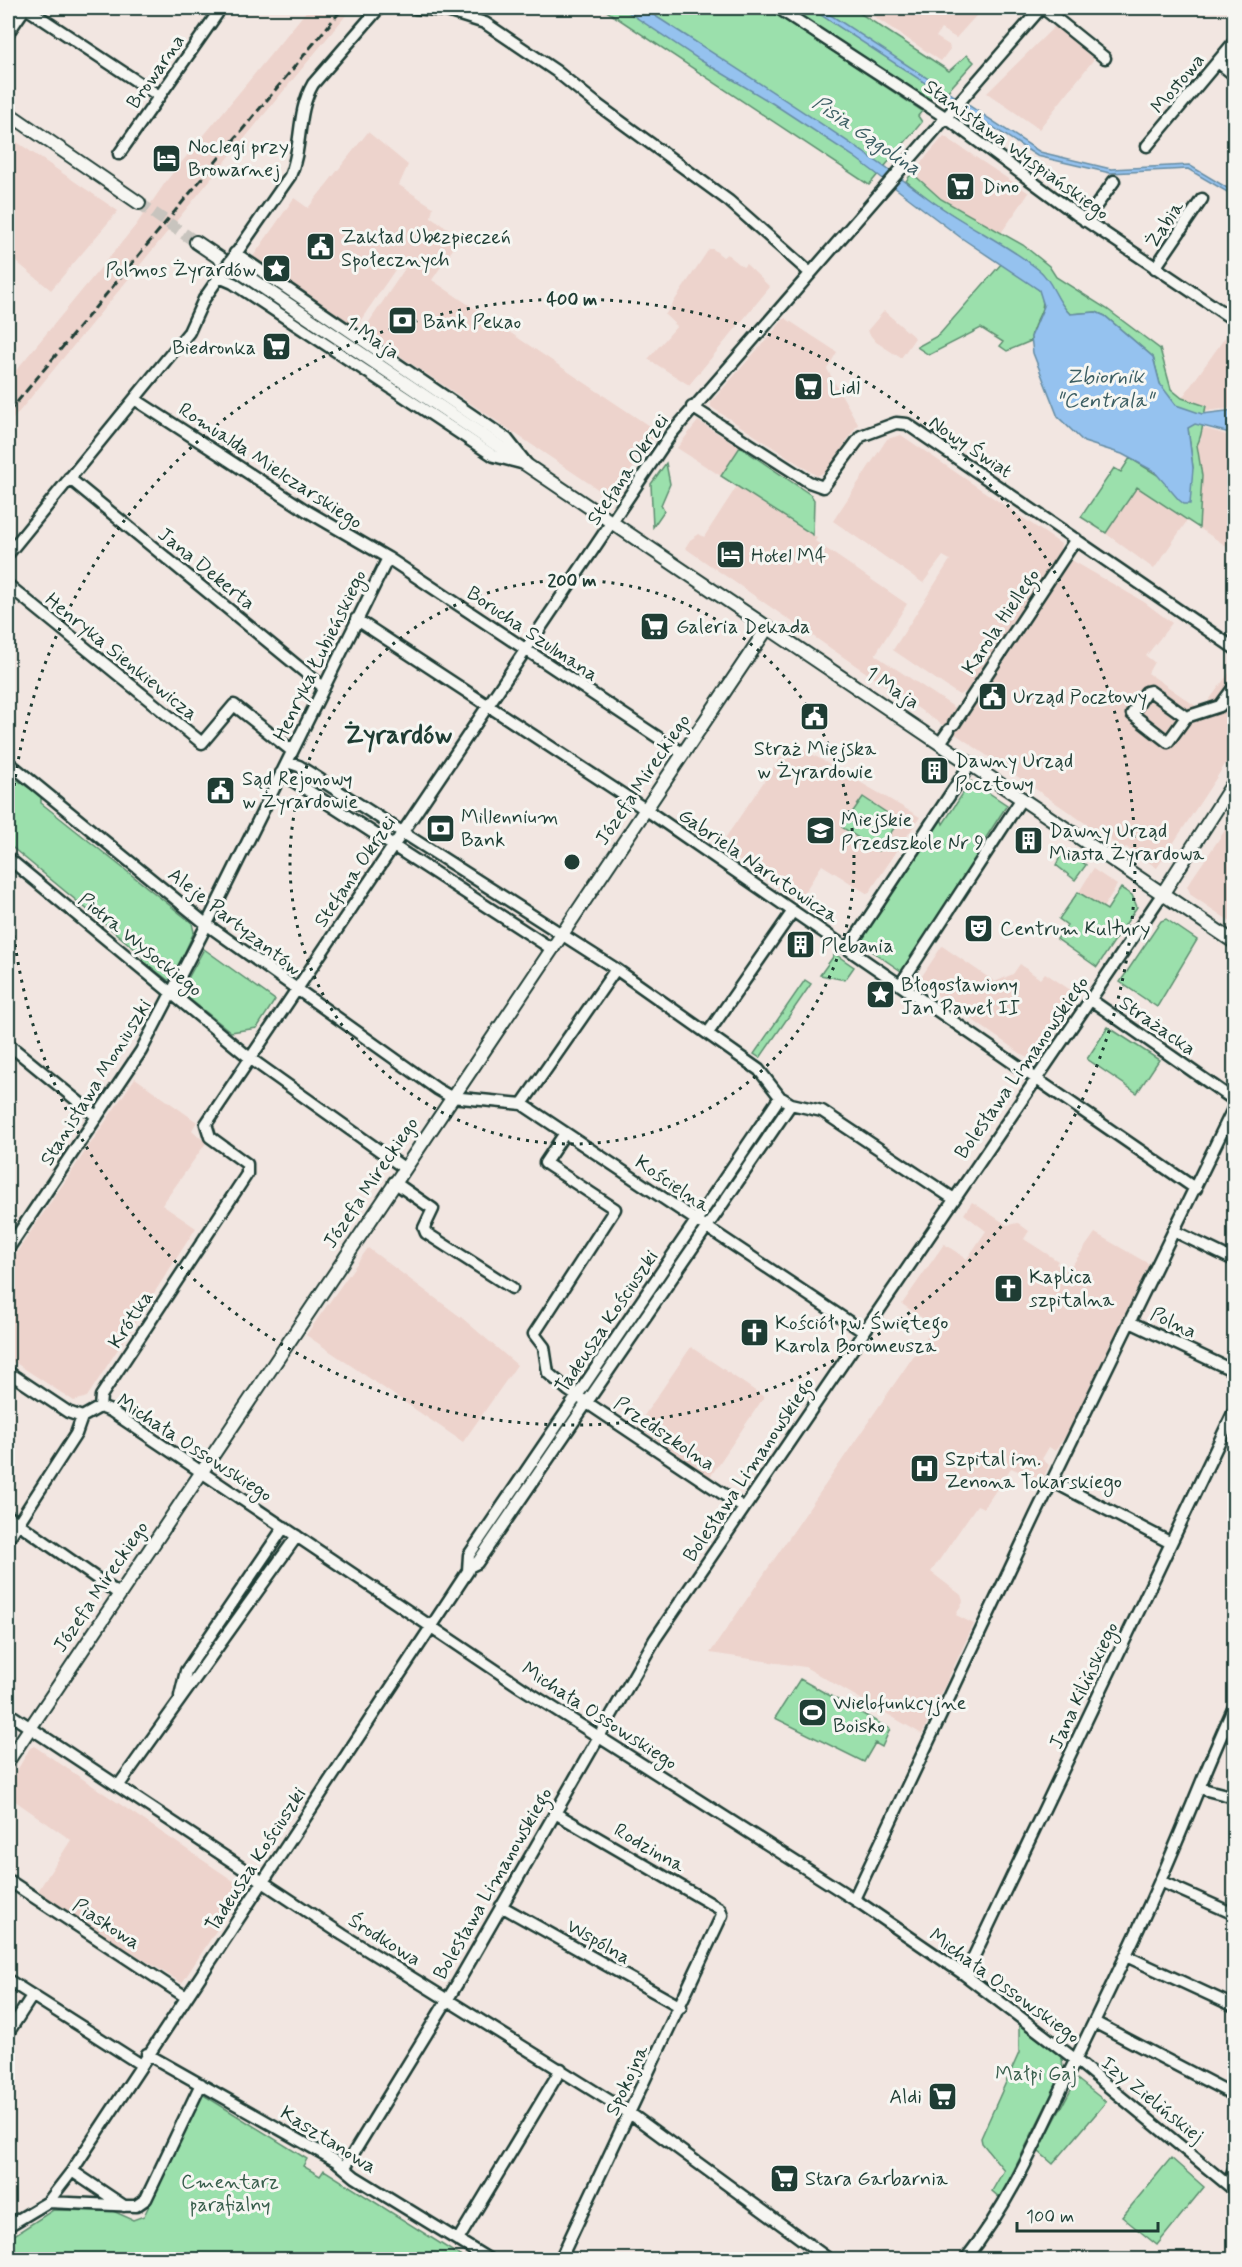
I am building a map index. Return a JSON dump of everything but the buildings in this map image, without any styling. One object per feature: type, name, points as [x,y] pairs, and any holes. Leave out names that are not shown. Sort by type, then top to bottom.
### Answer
[{"type":"street","points":[[8,33],[26,8],[159,96]]},
{"type":"street","points":[[8,554],[189,332],[204,299],[290,176],[296,162],[301,111],[305,97],[313,84],[379,8]]},
{"type":"street","points":[[415,8],[447,11],[485,23],[556,71],[598,105],[729,201],[809,272]]},
{"type":"street","name":"Stanisława Wyspiańskiego","points":[[778,8],[948,113],[1085,220],[1234,320]]},
{"type":"street","points":[[1042,8],[1105,58]]},
{"type":"street","name":"Stefana Okrzei","points":[[295,990],[671,434],[809,272],[1042,8]]},
{"type":"street","name":"Browarna","points":[[119,154],[219,10]]},
{"type":"street","name":"Mostowa","points":[[1147,146],[1234,42]]},
{"type":"street","points":[[1218,62],[1234,75]]},
{"type":"street","points":[[8,113],[139,203]]},
{"type":"street","points":[[1085,220],[1114,181]]},
{"type":"street","name":"Żabia","points":[[1155,268],[1202,199]]},
{"type":"street","name":"1 Maja","points":[[196,242],[1234,942]]},
{"type":"street","name":"1 Maja","points":[[234,256],[507,439],[529,465]]},
{"type":"street","name":"1 Maja","points":[[221,274],[494,456],[529,465]]},
{"type":"street","name":"Romualda Mielczarskiego","points":[[136,399],[365,547],[388,558]]},
{"type":"street","name":"Nowy Świat","points":[[692,407],[809,482],[823,487],[861,436],[896,423],[904,423],[1234,648]]},
{"type":"street","name":"Jana Dekerta","points":[[69,478],[323,687]]},
{"type":"street","name":"Karola Hiellego","points":[[940,743],[1076,539]]},
{"type":"street","name":"Henryka Łubieńskiego","points":[[171,993],[388,558]]},
{"type":"street","name":"Borucha Szulmana","points":[[388,558],[659,738]]},
{"type":"street","name":"Henryka Sienkiewicza","points":[[8,585],[202,743],[234,705],[289,756]]},
{"type":"street","name":"Gabriela Narutowicza","points":[[356,619],[645,809],[1196,1188]]},
{"type":"street","name":"Józefa Mireckiego","points":[[8,1761],[645,809],[677,750],[768,627]]},
{"type":"street","points":[[1186,717],[1150,691],[1132,714],[1168,742],[1186,717],[1220,706],[1234,687]]},
{"type":"street","points":[[289,756],[299,766],[616,969],[759,1070],[780,1097],[791,1104],[822,1111],[954,1199]]},
{"type":"street","name":"Aleje Partyzantów","points":[[8,762],[206,924],[295,990],[451,1097]]},
{"type":"street","points":[[848,948],[971,763]]},
{"type":"street","points":[[281,773],[552,949]]},
{"type":"street","name":"Bolesława Limanowskiego","points":[[345,2167],[447,1999],[653,1643],[1091,1000],[1234,782]]},
{"type":"street","points":[[900,985],[1022,798]]},
{"type":"street","name":"Piotra Wysockiego","points":[[8,858],[251,1059],[404,1168]]},
{"type":"street","points":[[708,1033],[793,911]]},
{"type":"street","points":[[522,1104],[616,969]]},
{"type":"street","points":[[251,1059],[295,990]]},
{"type":"street","name":"Stanisława Moniuszki","points":[[8,1249],[141,1051],[171,993]]},
{"type":"street","name":"Strażacka","points":[[1091,1000],[1234,1100]]},
{"type":"street","points":[[8,1044],[98,1117]]},
{"type":"street","name":"Krótka","points":[[100,1407],[101,1396],[247,1174],[247,1164],[210,1137],[206,1124],[251,1059]]},
{"type":"street","name":"Kościelna","points":[[451,1097],[522,1104],[864,1332]]},
{"type":"street","name":"Tadeusza Kościuszki","points":[[48,2202],[72,2171],[140,2064],[469,1567],[477,1563],[586,1402],[780,1097]]},
{"type":"street","name":"Tadeusza Kościuszki","points":[[700,1223],[791,1104]]},
{"type":"street","points":[[854,1899],[1052,1481],[1234,1107]]},
{"type":"street","name":"Przedszkolna","points":[[566,1133],[545,1163],[615,1209],[534,1334],[544,1347],[550,1378],[744,1508]]},
{"type":"street","points":[[394,1182],[433,1209],[424,1228],[426,1233],[512,1288]]},
{"type":"street","points":[[1174,1231],[1234,1260]]},
{"type":"street","name":"Polna","points":[[1130,1322],[1234,1371]]},
{"type":"street","points":[[8,1372],[68,1412],[82,1417]]},
{"type":"street","points":[[8,1539],[76,1434],[82,1417],[100,1407]]},
{"type":"street","name":"Michała Ossowskiego","points":[[100,1407],[111,1411],[599,1738],[854,1899],[965,1975],[1076,2060]]},
{"type":"street","name":"Jana Kilińskiego","points":[[965,1975],[1234,1411]]},
{"type":"street","points":[[1052,1481],[1171,1543]]},
{"type":"street","points":[[8,1516],[119,1594]]},
{"type":"street","points":[[177,1705],[186,1671],[284,1527]]},
{"type":"street","points":[[119,1785],[297,1536]]},
{"type":"street","name":"Środkowa","points":[[8,1713],[262,1882],[631,2114],[830,2259]]},
{"type":"street","points":[[965,2259],[987,2231],[1014,2186],[1076,2060],[1160,1881],[1233,1713]]},
{"type":"street","points":[[1199,1788],[1234,1797]]},
{"type":"street","name":"Rodzinna","points":[[555,1813],[720,1908],[722,1916]]},
{"type":"street","name":"Piaskowa","points":[[8,1880],[186,1997]]},
{"type":"street","points":[[1160,1881],[1234,1914]]},
{"type":"street","name":"Wspólna","points":[[501,1906],[681,2007]]},
{"type":"street","name":"Spokojna","points":[[560,2259],[631,2114],[722,1916]]},
{"type":"street","points":[[1126,1956],[1234,2006]]},
{"type":"street","points":[[8,1980],[140,2064]]},
{"type":"street","points":[[8,2033],[32,1996]]},
{"type":"street","points":[[1094,2022],[1234,2095]]},
{"type":"street","name":"Kasztanowa","points":[[147,2054],[345,2167],[355,2177],[490,2259]]},
{"type":"street","name":"Izy Zielińskiej","points":[[1076,2060],[1231,2187]]},
{"type":"street","points":[[458,2240],[561,2069]]},
{"type":"street","points":[[8,2226],[48,2202],[124,2207],[136,2206],[146,2199],[201,2084]]},
{"type":"street","points":[[1231,2187],[1234,2170]]},
{"type":"street","points":[[72,2171],[124,2207]]},
{"type":"shaded area","points":[[309,8],[352,8],[8,425],[8,380],[136,225],[167,180]]},
{"type":"shaded area","points":[[861,8],[983,8],[956,38],[941,29],[936,37],[949,45],[950,49],[941,61]]},
{"type":"shaded area","points":[[1055,26],[1094,59],[1039,129],[987,93]]},
{"type":"shaded area","points":[[368,132],[408,165],[399,185],[433,207],[431,217],[461,237],[432,280],[658,432],[615,494],[608,496],[363,331],[408,264],[401,261],[356,327],[252,258],[294,198],[308,208]]},
{"type":"shaded area","points":[[8,136],[118,211],[51,290],[8,255]]},
{"type":"shaded area","points":[[944,136],[1029,193],[1001,233],[941,199],[912,173]]},
{"type":"shaded area","points":[[709,249],[713,249],[723,257],[727,254],[743,267],[746,264],[770,287],[689,385],[648,359],[677,326],[665,315]]},
{"type":"shaded area","points":[[884,311],[915,338],[901,358],[876,342],[867,331]]},
{"type":"shaded area","points":[[785,318],[837,352],[827,369],[858,424],[827,471],[817,476],[711,407],[711,402]]},
{"type":"shaded area","points":[[1231,329],[1234,332],[1234,408],[1205,411],[1206,406],[1182,398]]},
{"type":"shaded area","points":[[698,421],[740,447],[721,476],[677,448]]},
{"type":"shaded area","points":[[1200,427],[1234,437],[1234,551],[1199,528],[1202,476],[1197,445],[1201,439]]},
{"type":"shaded area","points":[[901,435],[1061,544],[1058,557],[969,690],[959,695],[893,650],[950,560],[943,556],[923,583],[833,521],[887,439]]},
{"type":"shaded area","points":[[737,486],[817,538],[815,541],[907,604],[875,655],[966,715],[1068,558],[1144,602],[1172,623],[1146,656],[1154,662],[1148,673],[1200,709],[1204,707],[1232,669],[1231,663],[1234,665],[1234,751],[1157,868],[1126,847],[1124,849],[1111,841],[685,548],[690,540],[699,534],[704,537]]},
{"type":"shaded area","points":[[1136,487],[1187,521],[1154,569],[1097,527]]},
{"type":"shaded area","name":"Miejskie Przedszkole Nr 9","points":[[791,742],[920,817],[868,894],[822,865],[798,902],[719,847]]},
{"type":"shaded area","points":[[1234,817],[1234,924],[1191,895],[1187,886]]},
{"type":"shaded area","points":[[1093,869],[1117,885],[1103,908],[1079,892]]},
{"type":"shaded area","points":[[942,946],[995,982],[1013,974],[1020,964],[1040,979],[1045,973],[1078,995],[1033,1062],[918,982]]},
{"type":"shaded area","points":[[135,1078],[197,1122],[192,1130],[206,1143],[162,1205],[196,1228],[87,1397],[74,1401],[8,1358],[8,1265]]},
{"type":"shaded area","name":"Szpital im. Zenona Tokarskiego","points":[[972,1202],[1007,1225],[1018,1223],[1029,1231],[1024,1239],[1058,1261],[1056,1264],[1068,1271],[1095,1233],[1149,1264],[1067,1434],[1055,1451],[1049,1447],[1042,1459],[1049,1465],[1042,1481],[1011,1468],[984,1508],[977,1505],[931,1572],[961,1595],[963,1601],[956,1615],[974,1624],[922,1734],[805,1667],[710,1653],[934,1326],[902,1304],[944,1244],[967,1259],[986,1231],[964,1214]]},
{"type":"shaded area","points":[[368,1248],[462,1318],[517,1365],[463,1442],[306,1335]]},
{"type":"shaded area","points":[[691,1347],[764,1397],[710,1477],[637,1426]]},
{"type":"shaded area","points":[[34,1746],[244,1888],[182,1983],[36,1894],[71,1840],[8,1796],[8,1786],[30,1748]]},
{"type":"green space","points":[[602,8],[767,8],[922,111],[918,116],[922,122],[869,185]]},
{"type":"green space","points":[[787,8],[852,8],[949,71],[967,55],[974,62],[945,94],[937,90],[928,102]]},
{"type":"green space","points":[[912,173],[941,199],[1023,245],[1049,266],[1056,277],[1107,309],[1160,349],[1171,389],[1182,398],[1206,406],[1197,445],[1202,476],[1199,528],[1137,487],[1106,533],[1081,517],[1114,468],[1121,472],[1130,458],[1159,476],[1193,468],[1188,428],[1160,384],[1153,357],[1105,316],[1096,312],[1070,314],[1041,272],[932,202],[906,181]]},
{"type":"green space","points":[[1002,263],[1039,290],[1042,297],[1043,304],[1031,341],[1007,351],[1000,346],[1003,342],[981,328],[929,355],[917,347],[939,335]]},
{"type":"green space","points":[[740,447],[811,495],[814,500],[813,535],[721,476]]},
{"type":"green space","points":[[666,463],[670,484],[661,505],[664,511],[653,527],[651,484]]},
{"type":"green space","points":[[8,774],[41,796],[41,803],[192,923],[194,932],[173,978],[168,980],[143,961],[142,955],[8,844]]},
{"type":"green space","points":[[971,781],[1007,805],[980,847],[982,855],[904,973],[857,941],[940,815],[943,824]]},
{"type":"green space","points":[[863,797],[899,821],[878,851],[842,827]]},
{"type":"green space","points":[[1064,849],[1086,865],[1075,880],[1056,865]]},
{"type":"green space","points":[[1121,888],[1132,895],[1137,907],[1097,967],[1057,939],[1067,925],[1059,919],[1078,892],[1107,910]]},
{"type":"green space","points":[[1166,919],[1197,940],[1157,1007],[1120,982],[1161,921]]},
{"type":"green space","points":[[204,949],[275,1000],[257,1028],[231,1032],[187,997],[185,984]]},
{"type":"green space","points":[[835,954],[854,967],[845,980],[820,975]]},
{"type":"green space","points":[[805,980],[811,984],[760,1058],[754,1054]]},
{"type":"green space","points":[[1108,1027],[1159,1060],[1137,1093],[1087,1059]]},
{"type":"green space","points":[[800,1679],[890,1729],[882,1747],[875,1743],[864,1762],[775,1718]]},
{"type":"green space","name":"Małpi Gaj","points":[[1019,2025],[1062,2057],[1063,2071],[1000,2198],[992,2191],[1004,2170],[982,2143],[981,2138],[1019,2053]]},
{"type":"green space","points":[[1077,2079],[1106,2102],[1053,2164],[1038,2151]]},
{"type":"green space","name":"Cmentarz parafialny","points":[[202,2094],[307,2159],[303,2166],[320,2176],[324,2170],[465,2259],[8,2259],[8,2239],[53,2210],[113,2211],[133,2220],[144,2216]]},
{"type":"green space","points":[[1171,2158],[1204,2187],[1157,2245],[1122,2217]]},
{"type":"water","name":"Zbiornik \"Centrala\"","points":[[622,8],[643,8],[825,126],[945,210],[1026,260],[1044,275],[1070,314],[1096,312],[1105,316],[1153,357],[1160,384],[1176,405],[1202,414],[1234,410],[1234,434],[1195,424],[1188,428],[1193,468],[1190,504],[1184,504],[1179,500],[1154,471],[1122,454],[1084,442],[1058,417],[1033,353],[1031,337],[1044,306],[1039,290],[960,237],[853,156]]},
{"type":"water","points":[[810,8],[820,8],[1040,152],[1111,169],[1189,165],[1234,192],[1234,196],[1188,169],[1110,173],[1037,156]]},
{"type":"tunnel","points":[[139,203],[196,242]]},
{"type":"railway","points":[[8,413],[343,8]]},
{"type":"place","name":"Noclegi przy Browarnej","points":[[167,158]]},
{"type":"place","name":"Dino","points":[[961,186]]},
{"type":"place","name":"Zakład Ubezpieczeń Społecznych","points":[[320,247]]},
{"type":"place","name":"Polmos Żyrardów","points":[[277,269]]},
{"type":"place","name":"Bank Pekao","points":[[402,321]]},
{"type":"place","name":"Biedronka","points":[[277,347]]},
{"type":"place","name":"Lidl","points":[[808,387]]},
{"type":"place","name":"Hotel M4","points":[[730,555]]},
{"type":"place","name":"Galeria Dekada","points":[[655,626]]},
{"type":"place","name":"Urząd Pocztowy","points":[[992,696]]},
{"type":"place","name":"Straż Miejska w Żyrardowie","points":[[815,717]]},
{"type":"place","name":"Dawny Urząd Pocztowy","points":[[934,771]]},
{"type":"place","name":"Sąd Rejonowy w Żyrardowie","points":[[221,790]]},
{"type":"place","name":"Millennium Bank","points":[[440,828]]},
{"type":"place","name":"Miejskie Przedszkole Nr 9","points":[[820,830]]},
{"type":"place","name":"Dawny Urząd Miasta Żyrardowa","points":[[1028,841]]},
{"type":"place","name":"Centrum Kultury","points":[[979,928]]},
{"type":"place","name":"Plebania","points":[[800,945]]},
{"type":"place","name":"Błogosławiony Jan Paweł II","points":[[880,995]]},
{"type":"place","name":"Kaplica szpitalna","points":[[1008,1288]]},
{"type":"place","name":"Kościół pw. Świętego Karola Boromeusza","points":[[754,1333]]},
{"type":"place","name":"Szpital im. Zenona Tokarskiego","points":[[924,1469]]},
{"type":"place","name":"Wielofunkcyjne Boisko","points":[[812,1713]]},
{"type":"place","name":"Aldi","points":[[943,2096]]},
{"type":"place","name":"Stara Garbarnia","points":[[784,2178]]},
{"type":"district","name":"Żyrardów","points":[[398,734]]},
{"type":"water label","name":"Pisia Gągolina","points":[[867,135]]}]
